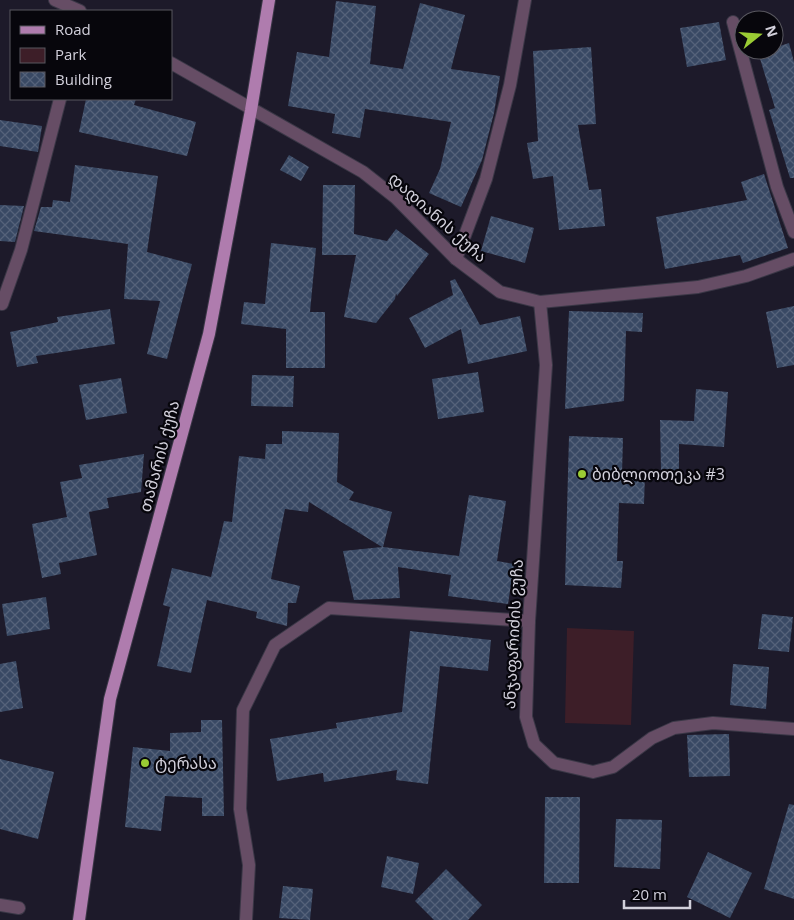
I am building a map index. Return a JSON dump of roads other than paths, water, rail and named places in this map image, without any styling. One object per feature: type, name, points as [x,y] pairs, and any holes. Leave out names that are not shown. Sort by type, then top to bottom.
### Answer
[{"type":"main road","name":"თამარის ქუჩა","points":[[79,920],[110,699],[209,334],[251,110],[269,0]]},
{"type":"street","points":[[55,0],[78,10]]},
{"type":"street","points":[[456,259],[486,179],[510,85],[525,0]]},
{"type":"street","points":[[733,22],[777,186],[794,232]]},
{"type":"street","name":"დადიანის ქუჩა","points":[[172,65],[362,172],[396,198],[456,259],[500,292],[540,302],[698,287],[746,276],[794,259]]},
{"type":"street","points":[[2,304],[21,250],[60,100]]},
{"type":"street","name":"ანჯაფარიძის ჷუჩა","points":[[540,302],[546,365],[529,621],[526,717],[534,744],[554,763],[592,772],[613,768],[652,738],[674,728],[713,723],[794,729]]},
{"type":"street","points":[[246,920],[249,865],[240,809],[243,710],[275,645],[329,608],[529,621]]},
{"type":"street","points":[[0,904],[19,908]]},
{"type":"place","name":"ბიბლიოთეკა #3","points":[[582,474]]},
{"type":"place","name":"ტერასა","points":[[145,763]]}]
